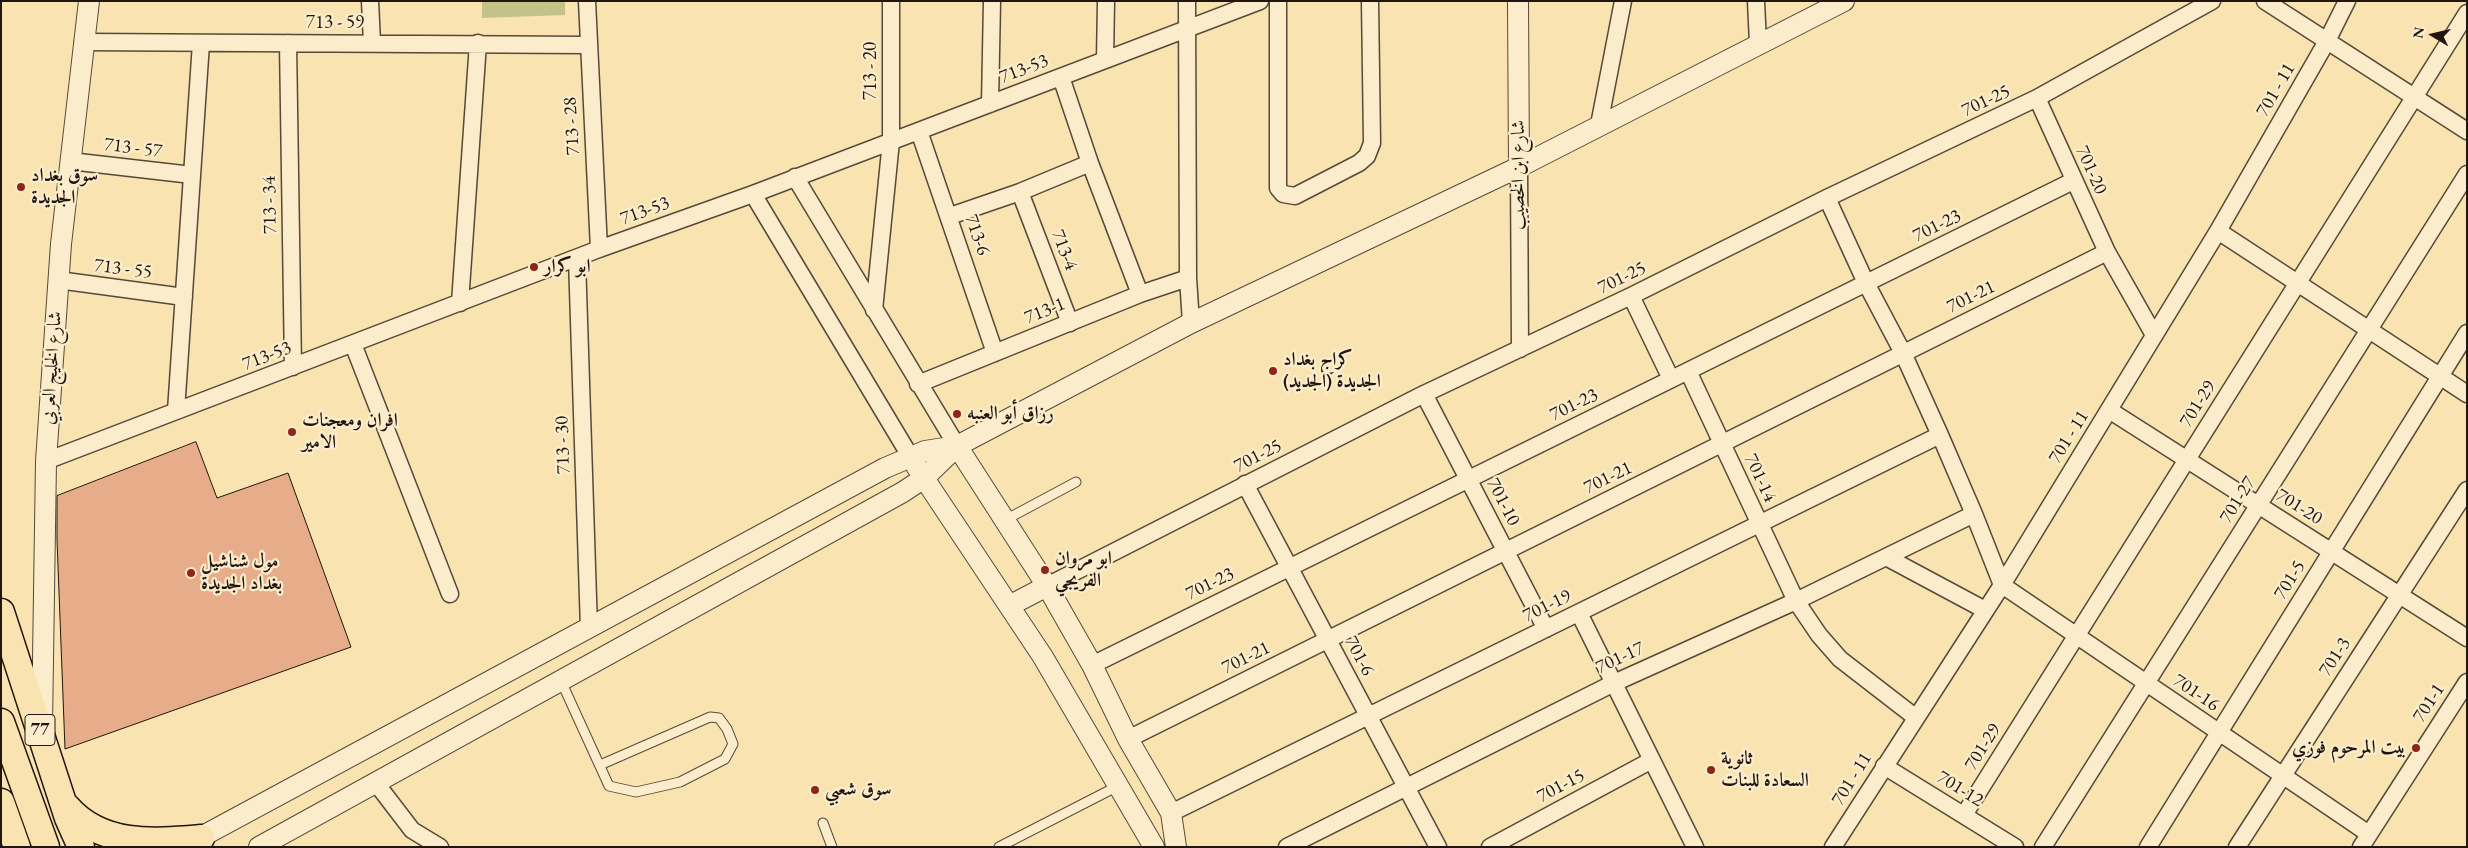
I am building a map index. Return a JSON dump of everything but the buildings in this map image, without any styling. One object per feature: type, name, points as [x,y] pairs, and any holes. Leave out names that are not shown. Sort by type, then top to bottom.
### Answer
[{"type":"main road","name":"77","points":[[1,612],[63,802],[80,847]]},
{"type":"main road","points":[[1,722],[46,847]]},
{"type":"main road","points":[[1,802],[17,847]]},
{"type":"main road","points":[[63,802],[77,818],[94,830],[113,837],[159,842],[192,842]]},
{"type":"street","name":"شارع الخليج العربي","points":[[42,737],[46,461],[58,280],[89,1]]},
{"type":"street","points":[[370,1],[372,43]]},
{"type":"street","name":"713 - 28","points":[[587,1],[587,45],[599,249]]},
{"type":"street","name":"713 - 20","points":[[874,310],[892,141],[891,1]]},
{"type":"street","points":[[990,104],[992,1]]},
{"type":"street","points":[[1105,60],[1106,1]]},
{"type":"street","points":[[1187,1],[1188,278],[1191,323]]},
{"type":"street","name":"713-53","points":[[46,461],[599,249],[753,194],[1260,1]]},
{"type":"street","points":[[1278,1],[1278,188],[1283,194],[1295,196],[1359,163],[1367,156],[1372,143],[1370,1]]},
{"type":"street","name":"شارع ابن الخصيب","points":[[1518,1],[1520,349]]},
{"type":"street","points":[[1599,125],[1623,1]]},
{"type":"street","points":[[1756,1],[1758,44]]},
{"type":"street","points":[[192,842],[910,456],[957,446],[1191,323],[1519,167],[1758,44],[1818,7],[1844,1]]},
{"type":"street","name":"701-25","points":[[1047,586],[1424,394],[1631,296],[1827,198],[2037,98],[2212,1]]},
{"type":"street","points":[[2265,1],[2467,131]]},
{"type":"street","name":"701 - 11","points":[[1833,847],[2002,585],[2218,231],[2327,41],[2347,1]]},
{"type":"street","name":"701-29","points":[[1964,815],[2467,13]]},
{"type":"street","name":"713 - 59","points":[[83,42],[587,45]]},
{"type":"street","points":[[176,412],[201,42]]},
{"type":"street","name":"713 - 34","points":[[288,43],[293,367]]},
{"type":"street","points":[[460,303],[478,43]]},
{"type":"street","points":[[1061,76],[1090,163],[1140,294]]},
{"type":"street","name":"701-20","points":[[2037,98],[2106,252],[2154,335]]},
{"type":"street","name":"713-6","points":[[919,131],[950,216],[995,353]]},
{"type":"street","name":"713 - 57","points":[[70,161],[192,175]]},
{"type":"street","points":[[950,216],[1020,192],[1090,163]]},
{"type":"street","name":"701-27","points":[[2043,847],[2467,174]]},
{"type":"street","points":[[795,178],[918,384],[1047,586],[1092,665],[1128,739],[1171,813],[1176,847]]},
{"type":"street","name":"701-23","points":[[1092,665],[2073,181]]},
{"type":"street","name":"713-4","points":[[1020,192],[1070,323]]},
{"type":"street","points":[[753,194],[910,456],[1043,657],[1154,847]]},
{"type":"street","points":[[1827,198],[1866,283],[1903,353],[1974,514],[2002,585]]},
{"type":"street","points":[[2218,231],[2467,394]]},
{"type":"street","name":"701-21","points":[[1128,739],[2106,252]]},
{"type":"street","name":"713 - 30","points":[[577,259],[589,629]]},
{"type":"street","name":"713-1","points":[[918,384],[1140,294],[1188,278]]},
{"type":"street","name":"713 - 55","points":[[58,280],[184,297]]},
{"type":"street","points":[[1631,296],[1671,379]]},
{"type":"street","name":"701-5","points":[[2148,847],[2467,334]]},
{"type":"street","points":[[353,344],[450,594]]},
{"type":"street","name":"701-14","points":[[1688,371],[1796,601],[1819,635],[1840,659],[1916,717]]},
{"type":"street","name":"701-10","points":[[1424,394],[1546,629]]},
{"type":"street","name":"701-20","points":[[2109,410],[2467,638]]},
{"type":"street","name":"701-19","points":[[1171,813],[1940,436]]},
{"type":"street","points":[[259,847],[903,492],[924,478],[957,446]]},
{"type":"street","name":"701-6","points":[[1245,484],[1438,847]]},
{"type":"street","name":"701-3","points":[[2237,847],[2467,490]]},
{"type":"street","name":"701-17","points":[[1287,847],[1614,683],[1796,601],[1974,514]]},
{"type":"street","points":[[1886,557],[1985,610]]},
{"type":"street","name":"701-16","points":[[2002,585],[2283,776],[2365,840]]},
{"type":"street","points":[[1009,606],[1047,586]]},
{"type":"street","points":[[1579,612],[1695,847]]},
{"type":"street","name":"701-1","points":[[2365,840],[2467,682]]},
{"type":"street","name":"701-15","points":[[1490,847],[1652,760]]},
{"type":"street","name":"701-12","points":[[1884,766],[2014,847]]},
{"type":"street","points":[[376,783],[412,830],[440,847]]},
{"type":"lane","points":[[1004,520],[1076,482]]},
{"type":"lane","points":[[560,681],[609,786],[636,792],[680,782],[726,759],[733,744],[719,718],[710,717],[600,765]]},
{"type":"lane","points":[[999,847],[1118,786]]},
{"type":"lane","points":[[823,823],[832,847]]},
{"type":"shaded area","points":[[482,1],[565,1],[565,15],[482,18]]},
{"type":"place","name":"سوق بغداد الجديدة","points":[[21,187]]},
{"type":"place","name":"ابو كرار","points":[[534,267]]},
{"type":"place","name":"كراج بغداد الجديدة (الجديد)","points":[[1273,371]]},
{"type":"place","name":"رزاق أبو العنبه","points":[[957,414]]},
{"type":"place","name":"افران ومعجنات الامير","points":[[292,432]]},
{"type":"place","name":"ابو مروان الفريجي","points":[[1045,570]]},
{"type":"place","name":"مول شناشيل بغداد الجديدة","points":[[191,573]]},
{"type":"place","name":"بيت المرحوم فوزي","points":[[2416,748]]},
{"type":"place","name":"ثانوية السعادة للبنات","points":[[1711,770]]},
{"type":"place","name":"سوق شعبي","points":[[815,790]]}]
